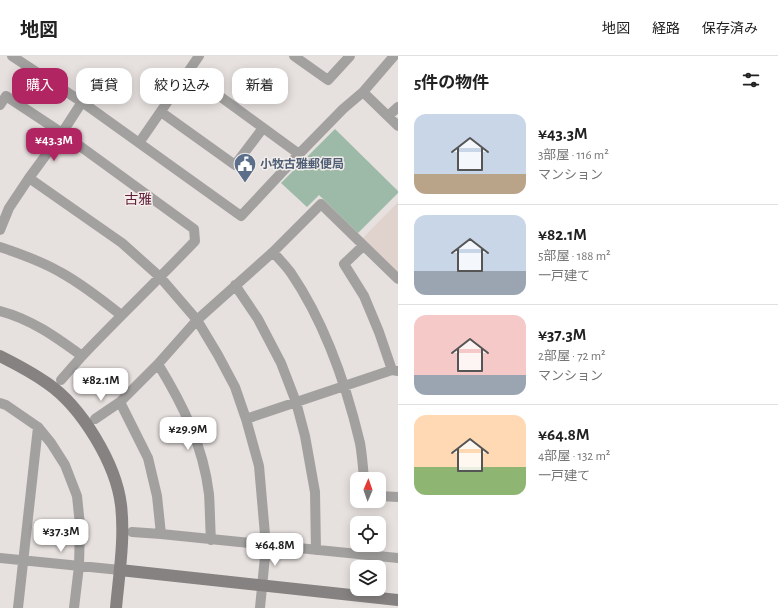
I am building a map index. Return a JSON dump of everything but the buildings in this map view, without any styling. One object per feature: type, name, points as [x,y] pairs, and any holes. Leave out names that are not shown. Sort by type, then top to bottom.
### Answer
[{"type":"street","points":[[12,56],[76,98]]},
{"type":"street","points":[[191,68],[199,56]]},
{"type":"street","points":[[294,56],[328,80],[350,56]]},
{"type":"street","points":[[85,104],[240,216],[343,109],[363,92],[394,56]]},
{"type":"street","points":[[363,92],[398,126]]},
{"type":"street","points":[[0,105],[6,96],[62,133],[194,229],[195,241],[121,315],[61,380]]},
{"type":"street","points":[[224,99],[299,154]]},
{"type":"street","points":[[0,230],[9,208],[81,104]]},
{"type":"street","points":[[138,143],[167,104]]},
{"type":"street","points":[[388,116],[398,107]]},
{"type":"street","points":[[161,112],[235,165],[263,128]]},
{"type":"street","points":[[29,178],[122,243],[160,277],[197,320],[218,355],[235,387],[246,419],[259,466],[266,546],[260,608]]},
{"type":"street","points":[[95,419],[120,402],[158,364],[197,320],[273,252],[321,204],[398,280]]},
{"type":"street","points":[[246,419],[395,370],[364,296],[344,264],[363,246]]},
{"type":"street","points":[[0,247],[30,257],[59,271],[85,287],[121,315]]},
{"type":"street","points":[[273,252],[291,273],[313,312],[330,349],[344,386],[360,444],[363,472]]},
{"type":"street","points":[[235,285],[258,319],[281,363],[296,402],[305,436],[315,492],[316,550]]},
{"type":"street","points":[[0,311],[36,324],[60,339],[82,356]]},
{"type":"street","points":[[0,356],[24,368],[48,384],[71,404],[88,426],[113,475],[121,504],[122,533],[116,608]]},
{"type":"street","points":[[158,364],[191,425],[202,459],[209,494],[211,540]]},
{"type":"street","points":[[120,402],[148,458],[157,496],[161,534]]},
{"type":"street","points":[[0,403],[18,412],[38,427],[51,443],[65,465],[77,496],[80,525],[79,566],[74,608]]},
{"type":"street","points":[[18,608],[38,427]]},
{"type":"street","points":[[386,496],[398,497]]},
{"type":"street","points":[[132,532],[398,558]]},
{"type":"street","points":[[0,558],[262,586],[383,603],[398,600]]},
{"type":"shaded area","points":[[398,202],[398,273],[363,238]]},
{"type":"green space","points":[[335,129],[398,191],[398,193],[358,233],[319,195],[307,207],[281,183]]},
{"type":"place","name":"小牧古雅郵便局","points":[[245,184]]},
{"type":"district","name":"古雅","points":[[138,199]]}]
